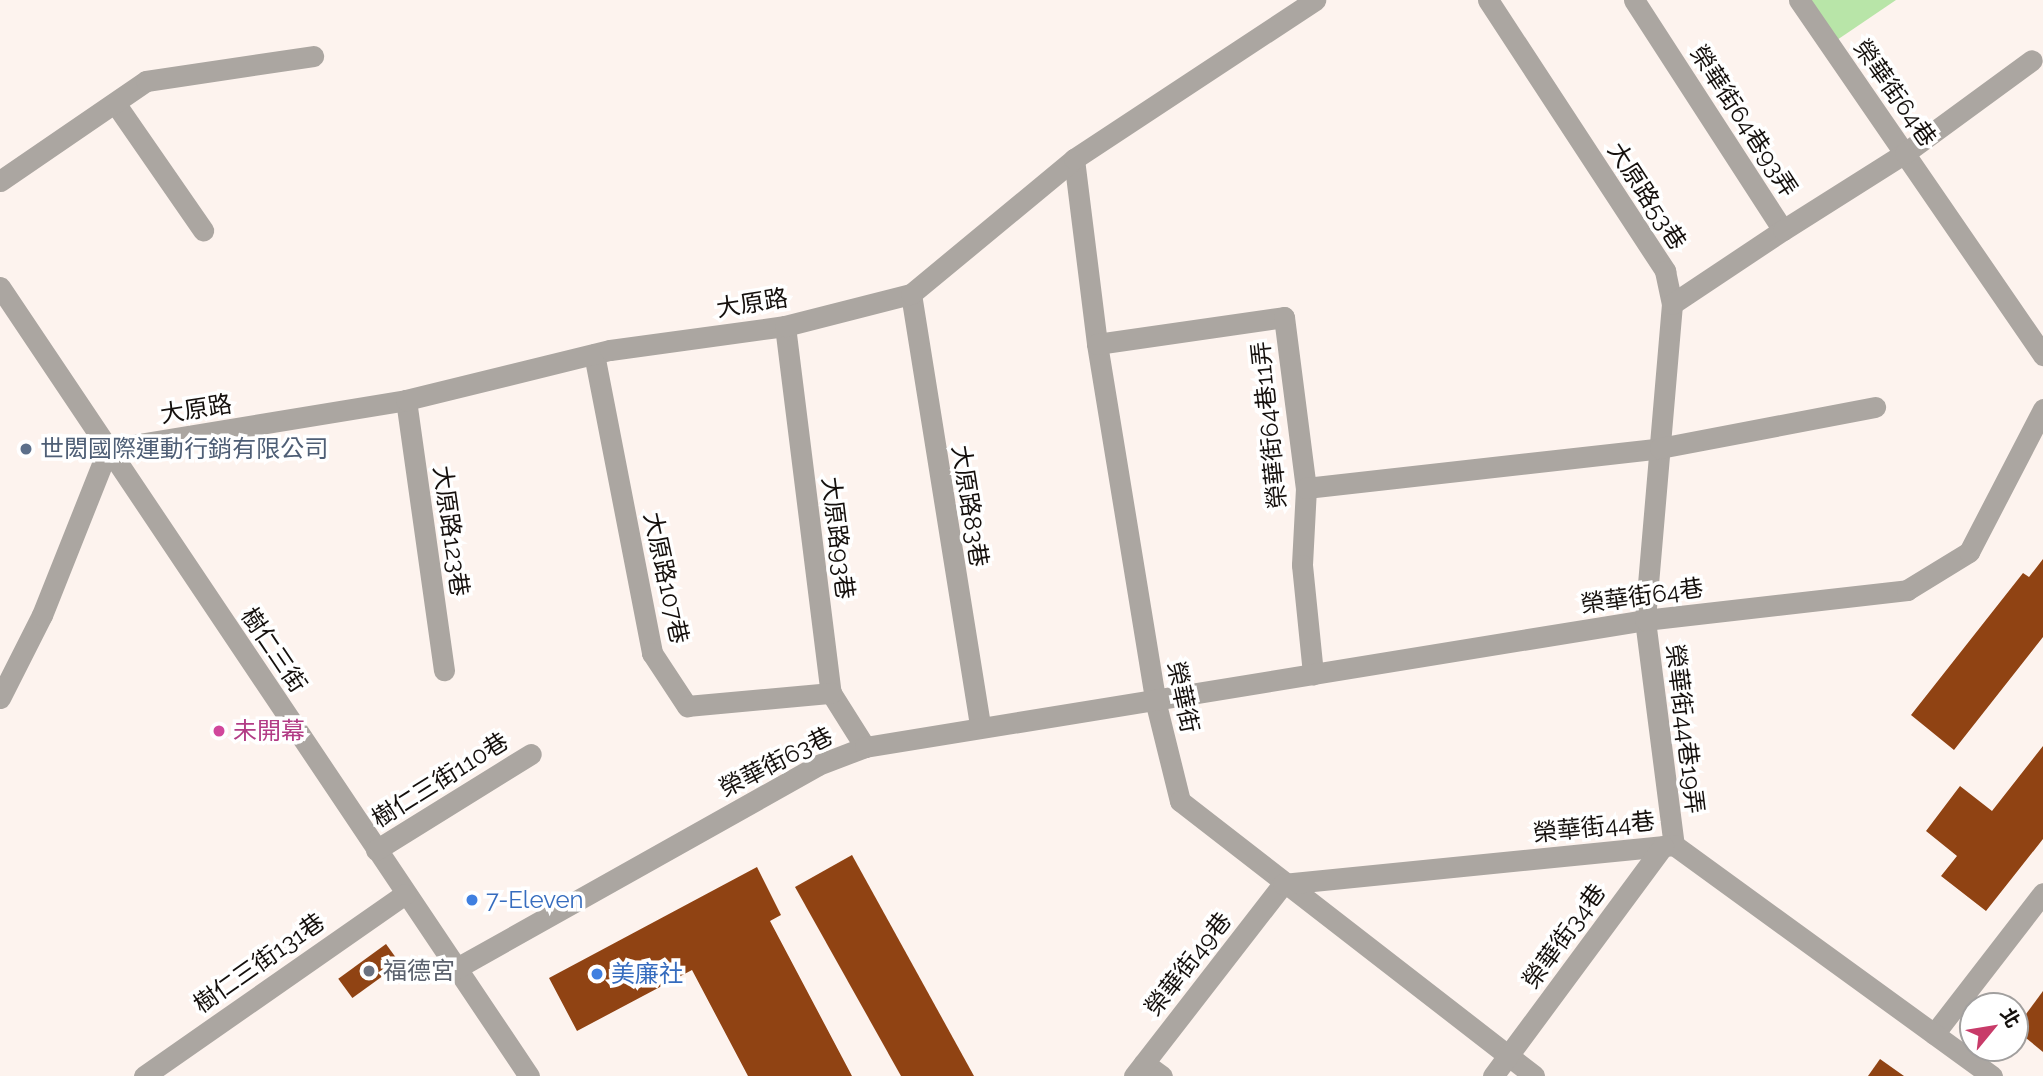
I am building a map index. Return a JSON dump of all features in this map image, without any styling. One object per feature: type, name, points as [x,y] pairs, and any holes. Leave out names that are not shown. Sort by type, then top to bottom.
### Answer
[{"type":"street","name":"大原路","points":[[108,449],[406,400],[594,354],[785,326],[911,294],[1074,159],[1315,0]]},
{"type":"street","name":"大原路53巷","points":[[1488,0],[1665,271],[1672,304],[1645,620]]},
{"type":"street","name":"榮華街64巷93弄","points":[[1634,0],[1783,230],[1672,304]]},
{"type":"street","name":"榮華街64巷","points":[[1799,0],[2043,355]]},
{"type":"street","points":[[0,181],[146,81],[313,55]]},
{"type":"street","points":[[1783,230],[1905,153],[2032,60]]},
{"type":"street","points":[[115,103],[203,230]]},
{"type":"street","name":"榮華街","points":[[1074,159],[1097,344],[1155,700],[1181,801],[1283,884],[1534,1076]]},
{"type":"street","name":"樹仁三街","points":[[0,287],[529,1076]]},
{"type":"street","name":"大原路83巷","points":[[911,294],[980,727]]},
{"type":"street","name":"榮華街64巷11弄","points":[[1097,344],[1284,317],[1306,488],[1302,565],[1312,674]]},
{"type":"street","name":"大原路93巷","points":[[785,326],[831,693],[865,747]]},
{"type":"street","name":"大原路107巷","points":[[594,354],[652,653],[687,706],[831,693]]},
{"type":"street","name":"大原路123巷","points":[[406,400],[444,670]]},
{"type":"street","points":[[1306,488],[1660,448],[1875,407]]},
{"type":"street","name":"榮華街64巷","points":[[1155,700],[1645,620],[1907,590],[1969,552],[2043,409]]},
{"type":"street","points":[[0,698],[42,615],[108,449]]},
{"type":"street","name":"榮華街44巷19弄","points":[[1645,620],[1668,846]]},
{"type":"street","name":"榮華街63巷","points":[[455,969],[818,765],[865,747],[1155,700]]},
{"type":"street","name":"樹仁三街110巷","points":[[376,850],[531,754]]},
{"type":"street","name":"榮華街44巷","points":[[1283,884],[1668,846],[1992,1076]]},
{"type":"street","name":"榮華街34巷","points":[[1493,1076],[1668,846]]},
{"type":"street","name":"榮華街49巷","points":[[1139,1069],[1283,884]]},
{"type":"street","points":[[1934,1034],[2043,893]]},
{"type":"street","name":"樹仁三街131巷","points":[[144,1076],[405,894]]},
{"type":"street","points":[[1139,1069],[1162,1076]]},
{"type":"green space","points":[[1810,0],[1896,0],[1837,40]]},
{"type":"building","points":[[2043,559],[2043,637],[1954,750],[1911,715],[2023,573],[2029,577]]},
{"type":"building","points":[[2043,746],[2043,839],[1986,911],[1941,876],[1957,856],[1926,831],[1960,786],[1992,811]]},
{"type":"building","points":[[852,855],[974,1076],[901,1076],[795,887]]},
{"type":"building","points":[[757,867],[781,915],[770,921],[852,1076],[748,1076],[692,970],[577,1031],[549,978]]},
{"type":"building","name":"福德宮","points":[[386,944],[400,963],[352,998],[338,979]]},
{"type":"building","points":[[2043,991],[2043,1052],[2029,1040],[2029,1010]]},
{"type":"building","points":[[1880,1059],[1904,1076],[1868,1076]]},
{"type":"place","name":"世閎國際運動行銷有限公司","points":[[26,449]]},
{"type":"place","name":"未開幕","points":[[219,731]]},
{"type":"place","name":"7-Eleven","points":[[472,900]]},
{"type":"place","name":"福德宮","points":[[369,971]]},
{"type":"place","name":"美廉社","points":[[597,974]]}]
